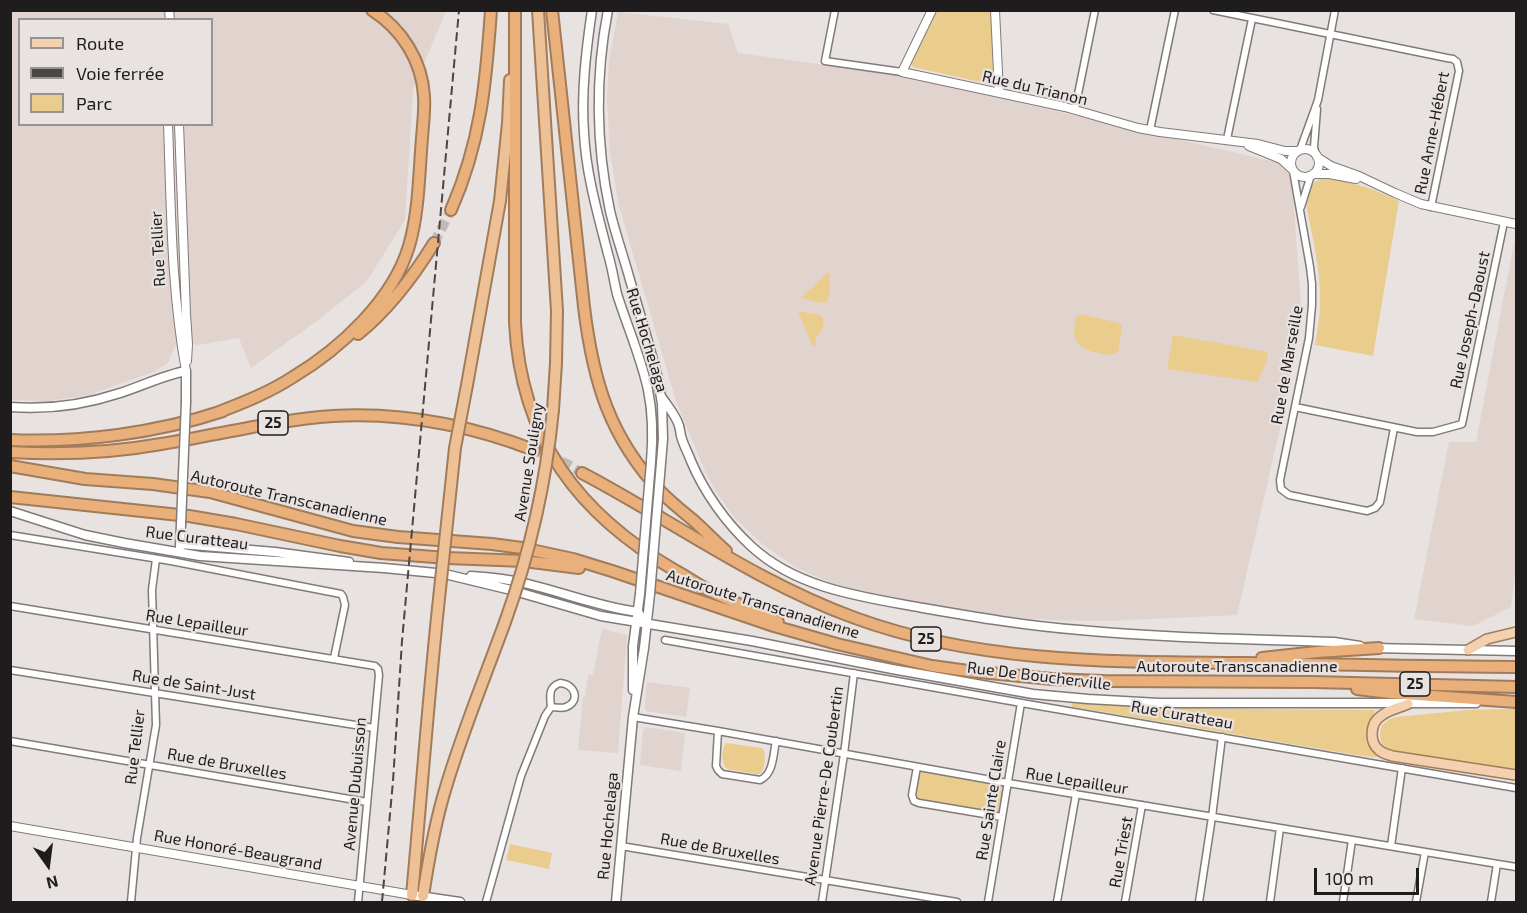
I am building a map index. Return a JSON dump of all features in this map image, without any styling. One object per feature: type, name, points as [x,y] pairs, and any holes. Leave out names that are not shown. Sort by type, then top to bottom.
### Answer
[{"type":"highway","points":[[219,412],[280,385],[334,347],[379,302],[397,276],[406,256],[416,209],[424,116],[423,86],[419,67],[406,42],[393,27],[372,10]]},
{"type":"highway","points":[[451,210],[467,170],[479,124],[486,76],[491,10]]},
{"type":"highway","points":[[514,10],[516,346],[522,379],[543,439],[555,461],[580,495],[609,525],[645,552],[706,589],[808,636]]},
{"type":"highway","points":[[419,898],[429,688],[455,448],[500,201],[508,123],[514,10]]},
{"type":"highway","name":"Avenue Souligny","points":[[419,898],[447,784],[526,559],[537,516],[554,411],[557,311],[538,10]]},
{"type":"highway","points":[[552,10],[584,307],[591,357],[600,389],[615,427],[641,468],[667,498],[737,561]]},
{"type":"highway","points":[[10,440],[129,433],[177,424],[259,398],[291,382],[343,347],[371,323],[410,279],[434,243]]},
{"type":"highway","name":"25","points":[[10,452],[77,453],[138,448],[286,421],[349,416],[397,417],[443,423],[492,435],[534,450]]},
{"type":"highway","name":"Autoroute Transcanadienne","points":[[10,466],[85,478],[210,492],[328,525],[370,534],[464,541],[573,559],[744,617],[853,649],[923,664],[996,675],[1103,681],[1313,682],[1516,687]]},
{"type":"highway","name":"Autoroute Transcanadienne","points":[[582,473],[786,589],[827,608],[873,625],[935,642],[1058,658],[1107,661],[1516,667]]},
{"type":"highway","points":[[10,496],[189,516],[381,553],[557,564],[660,588]]},
{"type":"highway","points":[[1217,663],[1379,648]]},
{"type":"highway","points":[[1313,682],[1390,693],[1516,702]]},
{"type":"main road","name":"Rue Hochelaga","points":[[592,10],[584,93],[586,156],[617,293],[646,381],[653,428],[640,594],[633,646],[633,717]]},
{"type":"main road","name":"Rue Hochelaga","points":[[608,10],[599,83],[600,143],[604,176],[611,213],[654,362],[663,429],[650,594],[633,717],[616,903]]},
{"type":"main road","points":[[10,407],[54,408],[87,403],[186,371]]},
{"type":"main road","name":"Rue Tellier","points":[[180,548],[186,371]]},
{"type":"main road","points":[[660,396],[677,421],[681,437],[705,488],[724,516],[745,540],[759,553],[783,569],[835,591],[958,615],[1057,628],[1129,634],[1334,642],[1379,648],[1516,651]]},
{"type":"main road","points":[[653,428],[670,430],[681,437]]},
{"type":"main road","name":"Rue Curatteau","points":[[10,511],[85,535],[123,543],[297,554],[384,568],[504,579],[605,606],[638,612]]},
{"type":"main road","name":"Rue Curatteau","points":[[445,574],[601,616],[636,622]]},
{"type":"main road","points":[[638,612],[646,624]]},
{"type":"main road","name":"Rue De Boucherville","points":[[636,622],[752,641],[974,684],[1052,696],[1152,703],[1461,704],[1516,702]]},
{"type":"main road","points":[[1468,650],[1487,639],[1516,632]]},
{"type":"main road","points":[[1408,704],[1381,715],[1376,720],[1372,738],[1381,752],[1392,756],[1516,775]]},
{"type":"main road","name":"Rue Honoré-Beaugrand","points":[[419,898],[460,903]]},
{"type":"street","name":"Rue du Trianon","points":[[835,10],[825,61],[902,72],[1075,109],[1113,122],[1150,130],[1227,139],[1281,159],[1293,171]]},
{"type":"street","points":[[902,72],[932,10]]},
{"type":"street","points":[[995,10],[999,93]]},
{"type":"street","points":[[1075,109],[1095,10]]},
{"type":"street","points":[[1150,130],[1175,10]]},
{"type":"street","name":"Rue Anne-Hébert","points":[[1213,10],[1453,59],[1457,62],[1459,71],[1431,207]]},
{"type":"street","points":[[1312,175],[1318,166],[1314,147],[1318,100],[1335,10]]},
{"type":"street","points":[[1227,139],[1252,19]]},
{"type":"street","points":[[1299,150],[1318,100]]},
{"type":"street","name":"Rue Tellier","points":[[168,126],[174,284],[186,371]]},
{"type":"street","name":"Rue Tellier","points":[[179,126],[188,344],[186,371]]},
{"type":"street","name":"Rue du Trianon","points":[[1239,142],[1285,151],[1299,150]]},
{"type":"street","points":[[1372,182],[1329,174],[1301,176],[1293,171],[1291,159],[1299,150],[1310,150],[1331,166],[1359,176],[1372,182],[1410,200],[1431,207],[1516,224]]},
{"type":"street","name":"Rue de Marseille","points":[[1293,171],[1310,267],[1312,305],[1309,338],[1280,480],[1281,489],[1289,495],[1367,511],[1376,508],[1380,502],[1394,428]]},
{"type":"street","name":"Rue de Marseille","points":[[1300,210],[1312,175]]},
{"type":"street","name":"Rue Joseph-Daoust","points":[[1394,428],[1426,433],[1462,424],[1504,222]]},
{"type":"street","points":[[1295,407],[1394,428]]},
{"type":"street","name":"Rue Curatteau","points":[[10,535],[156,559],[336,593],[343,597],[345,604],[334,658]]},
{"type":"street","name":"Rue Tellier","points":[[131,903],[136,848],[156,726],[152,590],[156,559]]},
{"type":"street","name":"Rue Lepailleur","points":[[10,606],[334,658],[372,665],[378,669]]},
{"type":"street","name":"Rue Curatteau","points":[[665,639],[1516,788]]},
{"type":"street","name":"Avenue Dubuisson","points":[[358,903],[378,669]]},
{"type":"street","name":"Rue de Saint-Just","points":[[10,670],[374,728]]},
{"type":"street","name":"Avenue Pierre-De Coubertin","points":[[822,903],[854,673]]},
{"type":"street","points":[[486,903],[520,776],[550,707],[550,693],[553,686],[557,684],[564,683],[572,687],[575,695],[572,703],[565,707],[550,707]]},
{"type":"street","name":"Rue Sainte Claire","points":[[988,903],[1021,703]]},
{"type":"street","name":"Rue Lepailleur","points":[[633,717],[1008,783],[1516,867]]},
{"type":"street","points":[[718,731],[716,766],[723,774],[760,780],[766,778],[770,773],[776,741]]},
{"type":"street","points":[[1199,903],[1222,737]]},
{"type":"street","name":"Rue de Bruxelles","points":[[10,741],[367,802]]},
{"type":"street","points":[[917,767],[912,795],[914,801],[919,804],[1002,817]]},
{"type":"street","points":[[1391,846],[1402,768]]},
{"type":"street","points":[[1058,903],[1076,794]]},
{"type":"street","name":"Rue Triest","points":[[1125,903],[1142,805]]},
{"type":"street","name":"Rue Honoré-Beaugrand","points":[[10,826],[419,898]]},
{"type":"street","points":[[1270,903],[1280,828]]},
{"type":"street","points":[[1344,903],[1352,840]]},
{"type":"street","name":"Rue de Bruxelles","points":[[621,846],[957,903]]},
{"type":"street","points":[[1416,903],[1425,852]]},
{"type":"street","points":[[1491,903],[1497,864]]},
{"type":"shaded area","points":[[10,11],[446,11],[413,90],[405,220],[367,281],[317,321],[251,368],[239,338],[197,345],[193,343],[175,346],[168,363],[153,372],[89,395],[48,401],[11,400]]},
{"type":"shaded area","points":[[618,12],[728,24],[738,53],[904,76],[1284,164],[1293,195],[1301,306],[1283,415],[1237,615],[1107,621],[1049,620],[984,614],[877,595],[831,583],[797,568],[762,544],[734,517],[705,471],[676,401],[619,206],[610,153],[607,100],[609,61]]},
{"type":"shaded area","points":[[1516,233],[1516,569],[1511,607],[1473,626],[1414,619],[1449,442],[1476,442]]},
{"type":"shaded area","points":[[602,629],[627,635],[618,753],[578,750],[583,697],[585,697],[588,675],[593,675]]},
{"type":"shaded area","points":[[647,682],[690,688],[686,717],[646,711]]},
{"type":"shaded area","points":[[645,727],[685,733],[681,771],[640,765]]},
{"type":"green space","points":[[936,11],[991,11],[996,79],[992,83],[913,67],[911,61]]},
{"type":"green space","points":[[1325,178],[1363,186],[1399,201],[1373,356],[1315,345],[1320,314],[1320,291],[1307,204],[1312,185]]},
{"type":"green space","points":[[828,272],[830,273],[830,292],[826,302],[801,298]]},
{"type":"green space","points":[[798,311],[819,315],[823,318],[823,328],[816,338],[815,346],[812,345]]},
{"type":"green space","points":[[1077,315],[1119,323],[1122,327],[1118,352],[1111,355],[1104,354],[1080,346],[1076,342],[1074,330]]},
{"type":"green space","points":[[1173,335],[1268,352],[1267,360],[1258,382],[1167,369]]},
{"type":"green space","points":[[1071,702],[1185,708],[1375,710],[1367,733],[1377,757],[1072,707]]},
{"type":"green space","points":[[1516,709],[1516,770],[1389,751],[1381,740],[1382,725],[1396,717],[1469,710]]},
{"type":"green space","points":[[726,743],[762,748],[765,761],[760,774],[727,769],[722,756]]},
{"type":"green space","points":[[917,767],[1008,783],[1002,817],[914,801]]},
{"type":"green space","points":[[510,844],[552,853],[549,869],[506,860]]},
{"type":"tunnel","points":[[434,243],[451,210]]},
{"type":"tunnel","points":[[534,450],[582,473]]},
{"type":"railway","points":[[382,902],[402,641],[459,10]]}]
